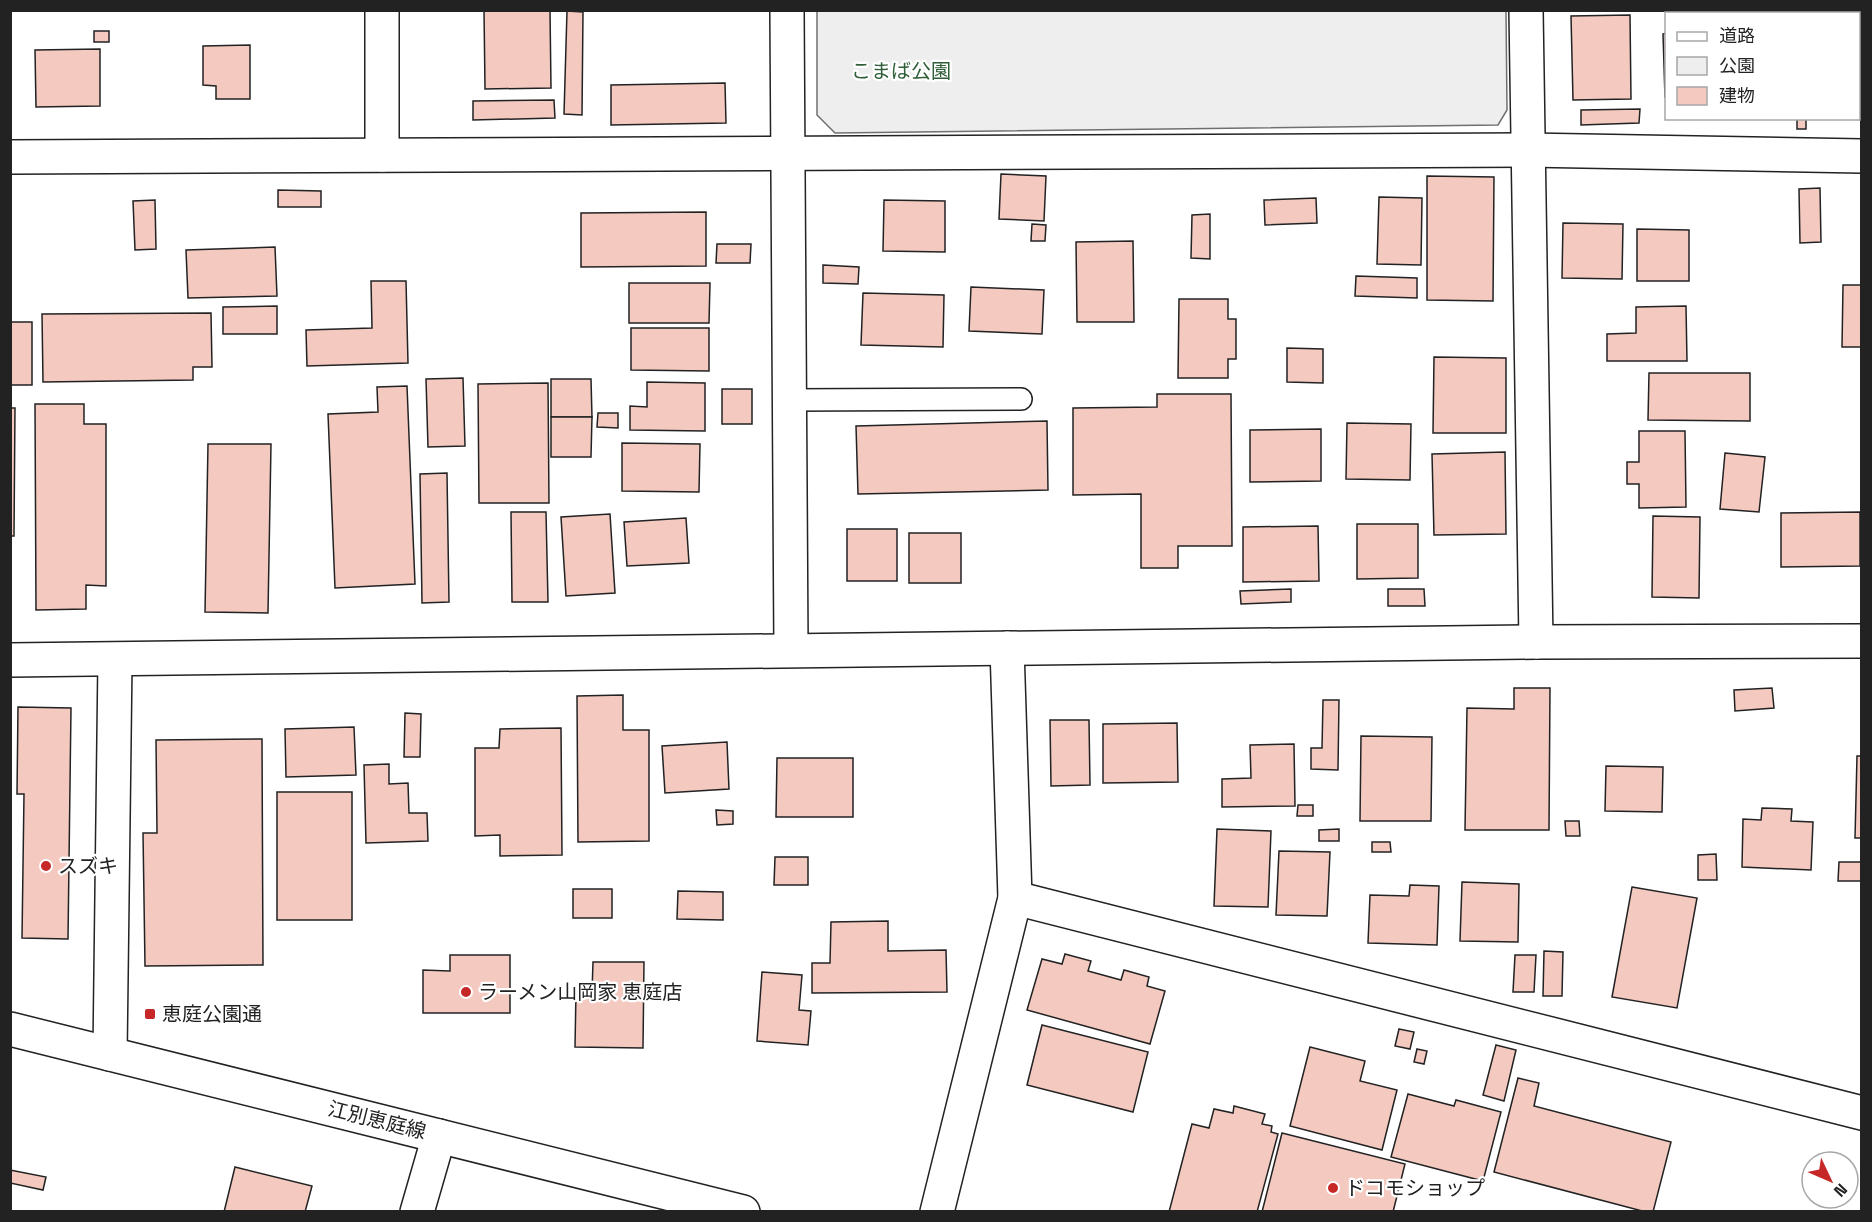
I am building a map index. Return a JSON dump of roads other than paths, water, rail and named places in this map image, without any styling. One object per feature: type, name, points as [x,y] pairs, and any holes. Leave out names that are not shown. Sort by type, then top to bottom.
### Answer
[{"type":"street","points":[[382,10],[382,155]]},
{"type":"street","points":[[787,10],[786,153],[791,650]]},
{"type":"street","points":[[1526,10],[1536,642]]},
{"type":"street","points":[[10,157],[1527,150],[1862,156]]},
{"type":"street","points":[[10,660],[1536,642],[1862,641]]},
{"type":"street","points":[[937,1212],[1015,898],[1006,648]]},
{"type":"street","points":[[110,1054],[115,660]]},
{"type":"street","points":[[1015,898],[1862,1113]]},
{"type":"street","name":"江別恵庭線","points":[[10,1029],[743,1212]]},
{"type":"street","points":[[417,1212],[440,1136]]},
{"type":"lane","points":[[789,400],[1021,399]]},
{"type":"place","name":"スズキ","points":[[46,866]]},
{"type":"place","name":"ラーメン山岡家 恵庭店","points":[[466,992]]},
{"type":"place","name":"恵庭公園通","points":[[150,1014]]},
{"type":"place","name":"ドコモショップ","points":[[1333,1188]]},
{"type":"park label","name":"こまば公園","points":[[901,71]]}]
